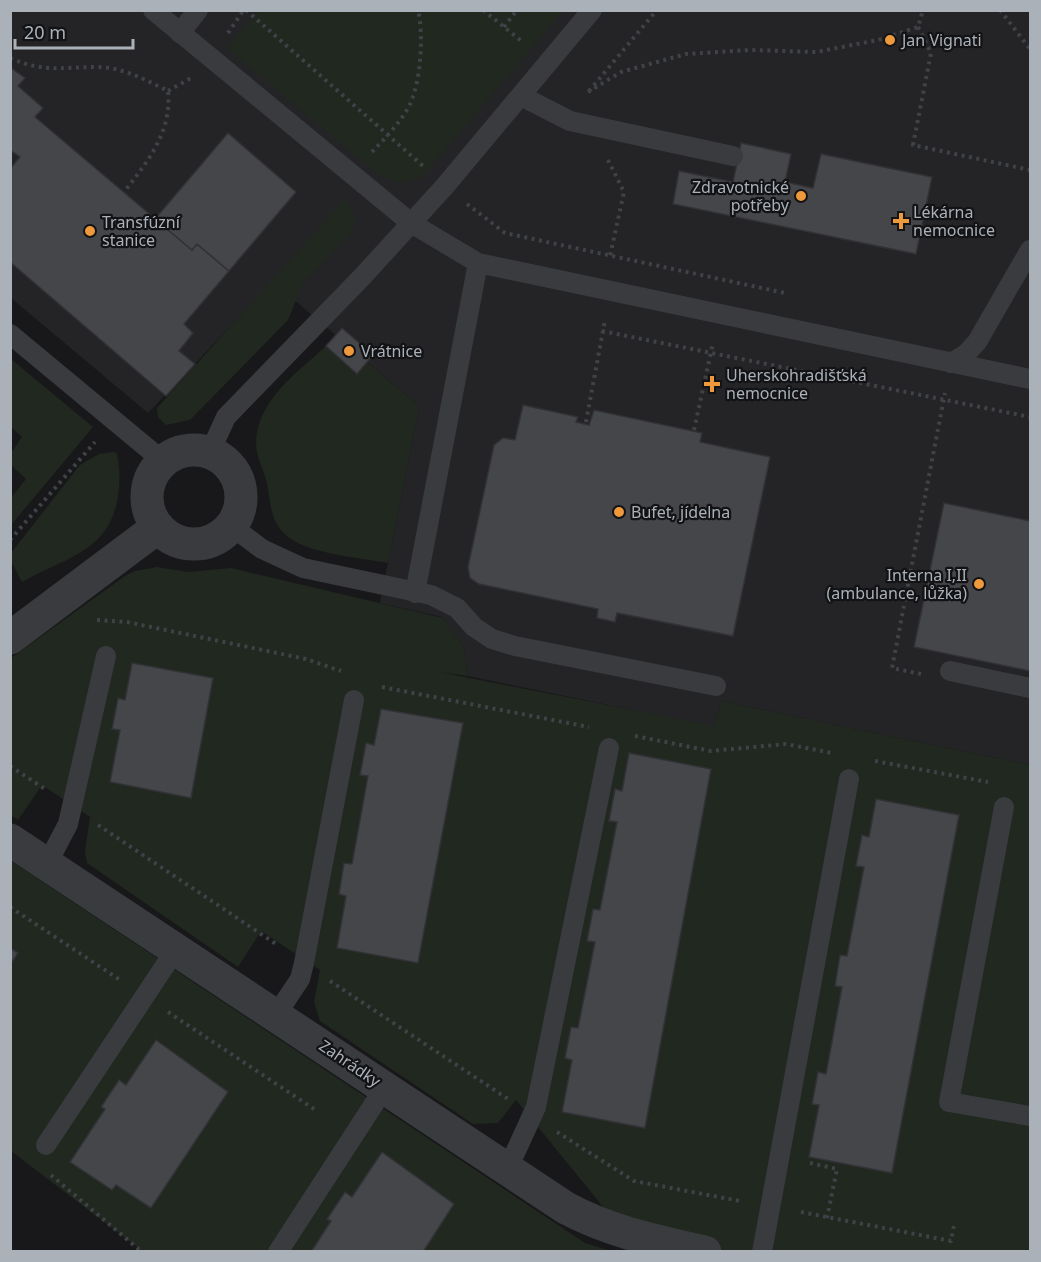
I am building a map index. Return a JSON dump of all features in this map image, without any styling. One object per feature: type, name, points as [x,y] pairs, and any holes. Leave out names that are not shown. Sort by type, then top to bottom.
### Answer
[{"type":"street","points":[[186,450],[210,452],[232,468],[240,487],[240,508],[231,526],[213,540],[191,544],[176,540],[158,526],[148,507],[147,492],[154,472],[163,461],[186,450]]},
{"type":"street","points":[[10,638],[158,526]]},
{"type":"street","name":"Zahrádky","points":[[10,840],[505,1168],[597,1224],[625,1234],[705,1251]]},
{"type":"lane","points":[[153,10],[411,223],[478,263],[1030,379]]},
{"type":"lane","points":[[180,33],[198,10]]},
{"type":"lane","points":[[210,452],[226,417],[445,186],[592,10]]},
{"type":"lane","points":[[521,96],[570,121],[733,156]]},
{"type":"lane","points":[[951,363],[966,354],[977,342],[1024,272],[1030,249]]},
{"type":"lane","points":[[415,593],[478,263]]},
{"type":"lane","points":[[10,334],[163,461]]},
{"type":"lane","points":[[231,526],[279,559],[303,568],[431,595],[457,608],[474,627],[492,639],[515,646],[716,687]]},
{"type":"lane","points":[[46,864],[63,837],[73,808],[106,656]]},
{"type":"lane","points":[[950,670],[1030,688]]},
{"type":"lane","points":[[276,1015],[300,979],[304,963],[354,700]]},
{"type":"lane","points":[[505,1168],[515,1153],[533,1115],[609,748]]},
{"type":"lane","points":[[762,1251],[849,779]]},
{"type":"lane","points":[[1004,807],[949,1101],[1030,1116]]},
{"type":"lane","points":[[46,1145],[176,949]]},
{"type":"lane","points":[[278,1251],[385,1087]]},
{"type":"path","points":[[246,10],[445,186],[505,233],[796,296]]},
{"type":"path","points":[[351,174],[409,107],[418,67],[422,27],[418,10]]},
{"type":"path","points":[[483,10],[548,62]]},
{"type":"path","points":[[504,27],[517,10]]},
{"type":"path","points":[[657,10],[587,94],[621,72],[686,54],[750,50],[816,52],[878,40],[918,27]]},
{"type":"path","points":[[922,10],[918,27],[931,53],[913,145],[1030,170]]},
{"type":"path","points":[[1000,10],[1030,49]]},
{"type":"path","points":[[10,58],[50,70],[99,67],[137,75],[168,91],[170,112],[152,155],[124,192]]},
{"type":"path","points":[[589,125],[624,192],[610,256]]},
{"type":"path","points":[[586,422],[610,291]]},
{"type":"path","points":[[694,430],[719,313]]},
{"type":"path","points":[[602,331],[1030,417]]},
{"type":"path","points":[[926,676],[892,668],[951,363]]},
{"type":"path","points":[[10,540],[116,421]]},
{"type":"path","points":[[96,620],[127,622],[306,659],[347,674]]},
{"type":"path","points":[[375,686],[595,728]]},
{"type":"path","points":[[630,735],[711,751],[786,744],[844,755]]},
{"type":"path","points":[[868,760],[996,783]]},
{"type":"path","points":[[10,766],[634,1181],[951,1241],[954,1225]]},
{"type":"path","points":[[47,1172],[142,1251]]},
{"type":"shaded area","name":"Uherskohradišťská nemocnice","points":[[10,11],[1030,11],[1030,765],[721,701],[715,727],[468,676],[464,648],[442,617],[380,603],[419,406],[273,282],[148,413],[11,298]]},
{"type":"shaded area","points":[[258,11],[563,11],[421,178],[399,183],[380,176],[227,48]]},
{"type":"shaded area","points":[[346,198],[355,218],[352,232],[303,283],[288,320],[190,420],[166,425],[158,417],[157,408]]},
{"type":"shaded area","points":[[326,346],[356,374],[367,362],[419,406],[388,563],[338,555],[300,544],[279,527],[271,507],[267,483],[256,448],[258,428],[263,414],[280,388]]},
{"type":"shaded area","points":[[11,359],[93,427],[11,525],[11,498],[26,479],[11,465],[11,453],[22,437],[11,427]]},
{"type":"shaded area","points":[[113,452],[117,454],[118,459],[119,491],[113,515],[106,530],[83,551],[22,582],[11,561],[11,553],[80,465],[99,454]]},
{"type":"shaded area","points":[[157,567],[188,572],[231,568],[443,618],[464,648],[468,676],[439,672],[715,726],[721,701],[1030,765],[1030,1251],[639,1251],[516,1100],[498,1123],[473,1124],[320,1021],[314,1002],[320,970],[261,931],[238,967],[87,863],[85,851],[90,817],[42,785],[18,820],[11,815],[11,658],[125,576],[135,571]]},
{"type":"shaded area","points":[[10,860],[585,1243],[611,1251],[142,1251],[11,1151]]},
{"type":"building","name":"Transfúzní stanice","points":[[10,67],[25,78],[18,86],[43,108],[35,117],[192,250],[197,244],[229,271],[184,324],[193,333],[179,351],[195,364],[166,396],[10,262],[10,169],[20,157],[10,150]]},
{"type":"building","points":[[228,133],[296,192],[229,271],[197,244],[192,250],[155,219]]},
{"type":"building","name":"Zdravotnické potřeby","points":[[741,143],[791,154],[785,182],[813,188],[821,154],[932,177],[916,254],[673,204],[679,171],[733,182]]},
{"type":"building","name":"Vrátnice","points":[[342,328],[373,355],[357,374],[326,346]]},
{"type":"building","name":"Bufet, jídelna","points":[[523,405],[578,417],[576,422],[589,425],[594,410],[702,433],[700,442],[770,457],[733,636],[617,613],[615,622],[597,618],[598,609],[479,584],[470,578],[468,567],[494,445],[503,438],[515,440]]},
{"type":"building","name":"Interna I,II (ambulance, lůžka)","points":[[944,503],[1030,521],[1030,671],[914,647]]},
{"type":"building","points":[[132,663],[213,678],[191,798],[110,782],[120,730],[112,729],[118,698],[125,700]]},
{"type":"building","points":[[381,709],[463,723],[418,963],[337,948],[346,896],[339,894],[344,863],[352,864],[368,776],[360,775],[366,743],[374,745]]},
{"type":"building","points":[[629,753],[711,769],[645,1128],[562,1112],[572,1060],[565,1058],[571,1027],[578,1028],[595,942],[587,941],[593,909],[600,910],[617,822],[609,821],[615,789],[622,791]]},
{"type":"building","points":[[876,799],[959,815],[892,1173],[809,1157],[819,1105],[812,1104],[818,1072],[826,1074],[842,987],[835,986],[840,955],[847,956],[864,867],[856,866],[862,835],[869,837]]},
{"type":"building","points":[[10,948],[18,953],[10,965]]},
{"type":"building","points":[[156,1040],[228,1092],[151,1208],[116,1185],[112,1190],[70,1162],[105,1109],[101,1107],[119,1080],[126,1085]]},
{"type":"building","points":[[382,1152],[454,1204],[423,1252],[311,1252],[331,1221],[327,1219],[345,1192],[352,1197]]},
{"type":"place","name":"Jan Vignati","points":[[890,40]]},
{"type":"place","name":"Zdravotnické potřeby","points":[[801,196]]},
{"type":"place","name":"Lékárna nemocnice","points":[[901,221]]},
{"type":"place","name":"Transfúzní stanice","points":[[90,231]]},
{"type":"place","name":"Vrátnice","points":[[349,351]]},
{"type":"place","name":"Uherskohradišťská nemocnice","points":[[712,384]]},
{"type":"place","name":"Bufet, jídelna","points":[[619,512]]},
{"type":"place","name":"Interna I,II (ambulance, lůžka)","points":[[979,584]]}]
